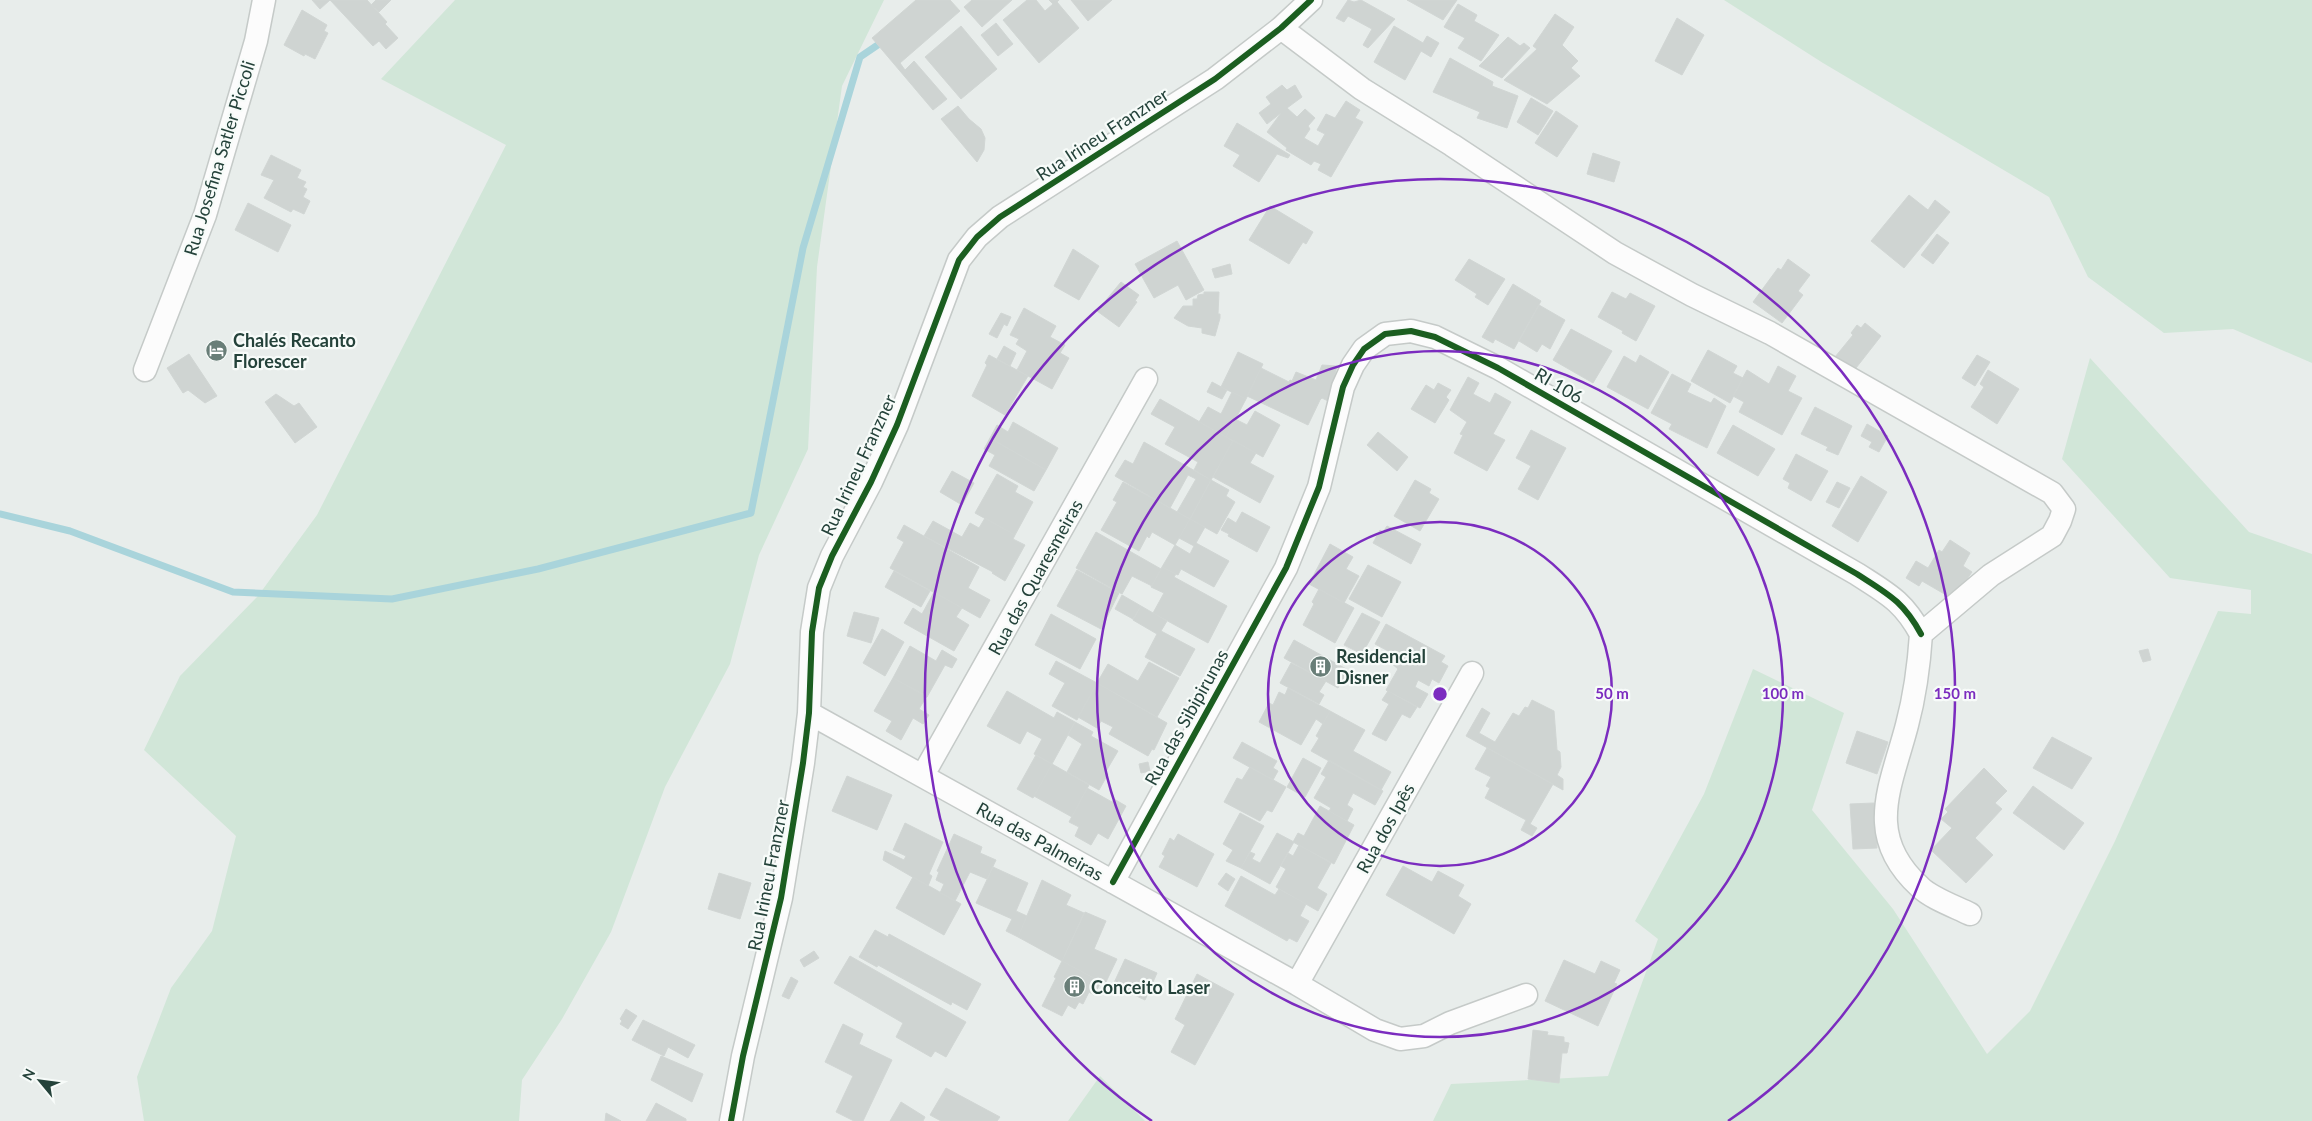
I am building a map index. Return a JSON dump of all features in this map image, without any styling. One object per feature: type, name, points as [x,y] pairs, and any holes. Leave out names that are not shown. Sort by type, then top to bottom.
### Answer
[{"type":"street","name":"Rua Josefina Satler Piccoli","points":[[145,370],[205,215],[256,41],[264,0]]},
{"type":"street","name":"Rua Irineu Franzner","points":[[731,1121],[743,1056],[781,898],[803,763],[809,712],[812,632],[819,588],[832,556],[897,425],[960,260],[977,237],[1000,217],[1215,79],[1281,28],[1311,0]]},
{"type":"street","points":[[1281,28],[1362,89],[1452,145],[1615,253],[1692,295],[1770,333],[2052,492],[2064,509],[2052,536],[1991,575],[1921,634],[1918,676],[1907,724],[1887,794],[1886,826],[1889,844],[1901,867],[1921,889],[1970,914]]},
{"type":"street","name":"RI 106","points":[[1286,568],[1320,487],[1343,386],[1353,365],[1364,349],[1385,334],[1411,331],[1435,337],[1498,368],[1857,574],[1895,599],[1910,614],[1921,634]]},
{"type":"street","name":"Rua das Quaresmeiras","points":[[923,774],[1146,379]]},
{"type":"street","name":"Rua das Sibipirunas","points":[[1113,882],[1286,568]]},
{"type":"street","name":"Rua dos Ipês","points":[[1297,984],[1472,673]]},
{"type":"street","name":"Rua das Palmeiras","points":[[809,712],[1297,984],[1375,1030],[1400,1039],[1424,1036],[1450,1023],[1526,995]]},
{"type":"green space","points":[[455,0],[884,0],[842,86],[817,267],[808,449],[759,555],[730,664],[665,787],[611,932],[562,1019],[522,1080],[519,1121],[144,1121],[137,1077],[171,988],[212,931],[236,836],[144,750],[180,676],[258,596],[317,515],[506,145],[381,79]]},
{"type":"green space","points":[[1724,0],[2312,0],[2312,363],[2233,329],[2164,333],[2088,277],[2049,197],[1823,63]]},
{"type":"green space","points":[[2090,358],[2249,532],[2312,554],[2312,1121],[1433,1121],[1451,1084],[1608,1076],[1658,939],[1635,921],[1704,794],[1753,669],[1844,713],[1812,810],[1893,909],[1987,1054],[2030,1011],[2115,841],[2218,611],[2251,614],[2251,590],[2170,578],[2062,459]]},
{"type":"green space","points":[[1100,1076],[1145,1121],[1068,1121]]},
{"type":"building","points":[[312,0],[330,0],[320,9]]},
{"type":"building","points":[[330,0],[367,0],[387,22],[385,24],[398,38],[386,49],[379,41],[373,46]]},
{"type":"building","points":[[376,0],[391,0],[379,12],[371,5]]},
{"type":"building","points":[[916,0],[950,0],[960,11],[900,63],[905,70],[914,61],[947,99],[933,110],[872,38]]},
{"type":"building","points":[[972,0],[1012,0],[982,27],[964,7]]},
{"type":"building","points":[[1027,0],[1036,0],[1045,11],[1053,4],[1049,0],[1059,0],[1057,2],[1079,28],[1039,63],[1003,20]]},
{"type":"building","points":[[1071,0],[1112,0],[1088,21]]},
{"type":"building","points":[[1348,0],[1354,2],[1361,0],[1395,19],[1368,48],[1363,45],[1372,29],[1348,16],[1344,22],[1336,18]]},
{"type":"building","points":[[1407,0],[1457,0],[1443,20]]},
{"type":"building","points":[[1458,4],[1477,15],[1474,21],[1499,35],[1481,61],[1458,48],[1465,38],[1444,27]]},
{"type":"building","points":[[302,10],[327,25],[324,31],[328,33],[315,59],[305,54],[304,56],[284,45]]},
{"type":"building","points":[[1555,14],[1574,27],[1562,45],[1578,61],[1571,68],[1580,76],[1547,104],[1504,80],[1537,49],[1533,46]]},
{"type":"building","points":[[1677,18],[1704,35],[1682,75],[1655,61]]},
{"type":"building","points":[[996,23],[1013,44],[998,56],[981,35]]},
{"type":"building","points":[[961,26],[997,69],[961,99],[925,57]]},
{"type":"building","points":[[1394,26],[1423,43],[1427,36],[1439,43],[1431,57],[1421,51],[1405,80],[1374,62]]},
{"type":"building","points":[[1508,37],[1520,46],[1524,43],[1530,48],[1502,78],[1479,66]]},
{"type":"building","points":[[1450,58],[1493,82],[1492,86],[1518,96],[1507,128],[1477,118],[1480,112],[1433,92]]},
{"type":"building","points":[[1282,85],[1287,90],[1295,85],[1302,97],[1287,108],[1297,117],[1305,109],[1315,118],[1308,126],[1310,129],[1304,138],[1318,146],[1325,134],[1317,130],[1326,114],[1335,118],[1346,101],[1360,110],[1355,118],[1363,122],[1331,177],[1318,170],[1321,164],[1314,161],[1311,165],[1286,150],[1287,148],[1267,132],[1281,113],[1267,124],[1259,113],[1271,104],[1266,97]]},
{"type":"building","points":[[1531,98],[1553,111],[1538,135],[1517,122]]},
{"type":"building","points":[[958,106],[981,129],[985,138],[984,150],[977,162],[941,119]]},
{"type":"building","points":[[1556,111],[1578,126],[1557,157],[1535,143]]},
{"type":"building","points":[[1237,123],[1290,155],[1288,158],[1277,154],[1259,182],[1233,166],[1240,155],[1224,146]]},
{"type":"building","points":[[1593,153],[1620,162],[1614,182],[1587,174]]},
{"type":"building","points":[[271,155],[301,170],[297,178],[306,182],[303,187],[307,189],[303,197],[310,201],[304,214],[293,209],[291,212],[264,198],[274,180],[261,175]]},
{"type":"building","points":[[1909,195],[1928,210],[1935,200],[1950,212],[1904,268],[1871,241]]},
{"type":"building","points":[[248,203],[291,225],[278,252],[235,230]]},
{"type":"building","points":[[1270,206],[1313,232],[1306,244],[1303,242],[1289,264],[1249,240]]},
{"type":"building","points":[[1937,234],[1949,243],[1933,264],[1921,255]]},
{"type":"building","points":[[1177,241],[1204,290],[1186,300],[1178,285],[1154,298],[1135,264]]},
{"type":"building","points":[[1073,249],[1099,266],[1079,300],[1054,286]]},
{"type":"building","points":[[1469,259],[1505,279],[1488,305],[1475,297],[1477,294],[1455,280]]},
{"type":"building","points":[[1788,259],[1810,275],[1798,291],[1803,295],[1782,323],[1753,302],[1778,268],[1781,270]]},
{"type":"building","points":[[1230,264],[1232,274],[1215,278],[1212,269]]},
{"type":"building","points":[[1121,282],[1139,295],[1135,301],[1137,302],[1119,327],[1097,311]]},
{"type":"building","points":[[1513,284],[1541,301],[1514,349],[1495,339],[1493,343],[1482,337]]},
{"type":"building","points":[[1204,292],[1219,292],[1218,314],[1220,314],[1220,318],[1215,336],[1202,333],[1202,328],[1188,326],[1174,318],[1183,306],[1193,306],[1193,299],[1197,299],[1198,295],[1204,294]]},
{"type":"building","points":[[1612,292],[1626,299],[1630,293],[1655,306],[1636,341],[1622,333],[1623,331],[1598,317]]},
{"type":"building","points":[[1539,305],[1565,320],[1550,349],[1542,344],[1537,352],[1519,341]]},
{"type":"building","points":[[1024,308],[1056,326],[1050,337],[1065,345],[1060,353],[1069,358],[1052,389],[1017,370],[1027,351],[1016,344],[1019,339],[1010,335]]},
{"type":"building","points":[[1001,313],[1011,317],[1007,326],[1004,324],[997,338],[989,334]]},
{"type":"building","points":[[1865,323],[1881,336],[1856,368],[1835,357],[1853,335],[1851,333],[1857,325],[1861,328]]},
{"type":"building","points":[[1571,329],[1612,351],[1593,383],[1553,360]]},
{"type":"building","points":[[1004,346],[1016,353],[1010,366],[997,359]]},
{"type":"building","points":[[1708,350],[1737,366],[1733,373],[1743,378],[1730,403],[1691,381]]},
{"type":"building","points":[[1238,352],[1263,364],[1246,399],[1221,387]]},
{"type":"building","points":[[189,354],[217,396],[205,403],[188,390],[183,393],[167,368]]},
{"type":"building","points":[[989,355],[1028,376],[1005,415],[972,396],[987,365],[985,363]]},
{"type":"building","points":[[1640,355],[1669,372],[1648,409],[1607,387],[1624,356],[1636,363]]},
{"type":"building","points":[[1977,355],[1990,362],[1975,386],[1962,378]]},
{"type":"building","points":[[1322,365],[1337,366],[1328,401],[1322,398],[1320,400],[1308,425],[1247,396],[1261,368],[1289,382],[1290,380],[1292,381],[1296,372],[1316,380]]},
{"type":"building","points":[[1778,366],[1796,376],[1788,391],[1802,398],[1782,435],[1739,412],[1744,402],[1733,396],[1747,370],[1769,384]]},
{"type":"building","points":[[1988,370],[2019,389],[1997,424],[1971,407],[1984,387],[1980,384]]},
{"type":"building","points":[[1672,374],[1691,384],[1687,392],[1711,403],[1714,398],[1726,406],[1707,448],[1669,429],[1672,424],[1651,413]]},
{"type":"building","points":[[1468,377],[1479,383],[1473,394],[1490,403],[1495,393],[1511,402],[1493,434],[1505,440],[1487,471],[1454,453],[1463,435],[1460,434],[1467,422],[1450,410]]},
{"type":"building","points":[[1212,382],[1227,390],[1222,399],[1207,392]]},
{"type":"building","points":[[1438,383],[1451,390],[1446,397],[1449,400],[1435,423],[1411,409],[1426,385],[1434,390]]},
{"type":"building","points":[[1232,392],[1246,399],[1226,437],[1199,422],[1208,407],[1221,414]]},
{"type":"building","points":[[276,394],[294,406],[299,403],[317,427],[295,443],[265,402]]},
{"type":"building","points":[[1160,399],[1233,441],[1211,480],[1194,470],[1198,462],[1165,444],[1175,427],[1151,414]]},
{"type":"building","points":[[1815,407],[1852,426],[1838,455],[1826,450],[1828,447],[1801,434]]},
{"type":"building","points":[[1255,411],[1280,425],[1263,457],[1226,437],[1235,419],[1247,425]]},
{"type":"building","points":[[1013,422],[1058,448],[1046,470],[990,438],[997,425],[1008,432]]},
{"type":"building","points":[[1867,424],[1888,436],[1879,452],[1869,447],[1872,442],[1861,436]]},
{"type":"building","points":[[1733,425],[1775,449],[1758,476],[1717,453]]},
{"type":"building","points":[[1531,430],[1566,448],[1538,500],[1518,489],[1531,466],[1516,458]]},
{"type":"building","points":[[1378,432],[1408,457],[1397,471],[1367,445]]},
{"type":"building","points":[[990,438],[1046,470],[1034,491],[989,466],[995,455],[984,449]]},
{"type":"building","points":[[1233,440],[1256,453],[1250,463],[1274,476],[1260,503],[1213,477]]},
{"type":"building","points":[[1144,442],[1211,480],[1190,519],[1177,512],[1196,479],[1188,475],[1170,508],[1115,476],[1125,460],[1133,464]]},
{"type":"building","points":[[1796,454],[1828,471],[1811,501],[1788,488],[1790,483],[1783,479]]},
{"type":"building","points":[[952,471],[974,483],[962,505],[940,492]]},
{"type":"building","points":[[997,474],[1018,486],[1015,492],[1033,502],[1015,535],[975,513]]},
{"type":"building","points":[[1861,476],[1887,492],[1858,542],[1832,526]]},
{"type":"building","points":[[1211,480],[1229,490],[1226,496],[1235,502],[1217,534],[1190,519]]},
{"type":"building","points":[[1415,480],[1431,489],[1429,493],[1439,499],[1420,531],[1394,516]]},
{"type":"building","points":[[1123,482],[1190,519],[1175,545],[1152,532],[1149,538],[1147,536],[1139,551],[1101,530],[1117,502],[1113,500]]},
{"type":"building","points":[[1837,482],[1850,488],[1839,508],[1826,502]]},
{"type":"building","points":[[1242,512],[1270,527],[1257,552],[1221,530],[1228,518],[1236,523]]},
{"type":"building","points":[[985,518],[1015,535],[1013,539],[1025,545],[1005,581],[993,572],[924,536],[933,521],[962,537],[970,523],[979,528]]},
{"type":"building","points":[[1190,519],[1205,527],[1196,543],[1229,561],[1214,587],[1181,569],[1178,575],[1162,567],[1175,545],[1190,554],[1194,546],[1179,538]]},
{"type":"building","points":[[904,525],[979,567],[968,588],[990,600],[980,618],[890,568],[904,542],[897,538]]},
{"type":"building","points":[[1387,526],[1421,544],[1411,564],[1373,543],[1380,530],[1383,532]]},
{"type":"building","points":[[1096,532],[1161,569],[1152,586],[1132,576],[1122,594],[1076,568]]},
{"type":"building","points":[[1950,540],[1970,553],[1963,566],[1972,572],[1953,599],[1922,581],[1919,586],[1906,578],[1916,561],[1928,568],[1939,550],[1942,552]]},
{"type":"building","points":[[1330,544],[1353,557],[1346,569],[1359,576],[1344,603],[1309,584]]},
{"type":"building","points":[[1368,565],[1401,582],[1382,617],[1349,599]]},
{"type":"building","points":[[1162,567],[1176,574],[1174,577],[1227,606],[1208,643],[1153,613],[1164,593],[1151,587]]},
{"type":"building","points":[[1077,570],[1119,593],[1101,629],[1057,606]]},
{"type":"building","points":[[894,571],[930,591],[921,607],[885,587]]},
{"type":"building","points":[[1319,589],[1354,608],[1335,643],[1303,625],[1314,604],[1312,602]]},
{"type":"building","points":[[934,592],[962,608],[956,617],[969,625],[954,651],[904,623],[913,608],[922,614]]},
{"type":"building","points":[[1122,595],[1141,606],[1133,619],[1115,609]]},
{"type":"building","points":[[1141,606],[1167,621],[1161,631],[1195,649],[1180,676],[1145,657],[1157,634],[1133,620]]},
{"type":"building","points":[[854,612],[879,618],[871,643],[847,636]]},
{"type":"building","points":[[1362,613],[1380,622],[1362,654],[1344,645]]},
{"type":"building","points":[[1051,614],[1096,639],[1080,669],[1035,645]]},
{"type":"building","points":[[1386,624],[1445,656],[1441,662],[1448,666],[1439,683],[1432,679],[1429,686],[1418,680],[1415,687],[1428,694],[1420,708],[1386,690],[1398,669],[1390,662],[1393,657],[1389,654],[1390,652],[1375,644]]},
{"type":"building","points":[[882,629],[904,642],[885,676],[863,663]]},
{"type":"building","name":"Residencial Disner","points":[[1294,640],[1348,670],[1338,688],[1284,658]]},
{"type":"building","points":[[910,646],[936,661],[942,650],[957,659],[952,668],[945,665],[927,697],[893,678]]},
{"type":"building","points":[[2148,649],[2151,660],[2143,662],[2139,651]]},
{"type":"building","points":[[1056,661],[1097,683],[1077,720],[1052,706],[1065,683],[1049,674]]},
{"type":"building","points":[[1149,662],[1179,678],[1157,717],[1097,683],[1108,664],[1138,681]]},
{"type":"building","points":[[1291,663],[1326,681],[1319,692],[1324,695],[1319,704],[1280,683]]},
{"type":"building","points":[[893,678],[927,696],[919,709],[929,715],[923,724],[913,718],[901,740],[886,731],[892,721],[874,711]]},
{"type":"building","points":[[1097,683],[1167,723],[1154,750],[1152,749],[1148,756],[1109,734],[1113,727],[1101,721],[1097,728],[1078,717]]},
{"type":"building","points":[[1288,688],[1330,711],[1323,724],[1316,719],[1301,745],[1259,722],[1269,703],[1273,705],[1279,692],[1285,695]]},
{"type":"building","points":[[1007,691],[1054,718],[1057,712],[1075,722],[1052,764],[1034,754],[1042,739],[1027,731],[1020,744],[987,726]]},
{"type":"building","points":[[1388,691],[1417,707],[1410,718],[1402,714],[1386,741],[1372,734],[1389,704],[1382,700]]},
{"type":"building","points":[[1532,700],[1554,711],[1557,750],[1560,752],[1561,767],[1557,775],[1563,779],[1563,790],[1466,736],[1482,708],[1490,713],[1479,733],[1495,742],[1513,713],[1519,716],[1525,707],[1528,708]]},
{"type":"building","points":[[1330,711],[1365,730],[1353,751],[1391,772],[1381,790],[1311,751],[1319,738],[1316,736]]},
{"type":"building","points":[[1075,722],[1093,732],[1091,736],[1118,751],[1105,773],[1108,774],[1099,790],[1067,772],[1082,744],[1068,735]]},
{"type":"building","points":[[1857,731],[1888,742],[1877,774],[1846,763]]},
{"type":"building","points":[[2052,737],[2092,758],[2072,789],[2033,768]]},
{"type":"building","points":[[1242,742],[1277,761],[1273,768],[1278,771],[1273,780],[1233,758]]},
{"type":"building","points":[[1487,748],[1553,784],[1530,824],[1537,828],[1532,836],[1521,830],[1526,820],[1485,798],[1490,788],[1486,786],[1491,777],[1475,769]]},
{"type":"building","points":[[1036,755],[1052,764],[1033,798],[1017,789]]},
{"type":"building","points":[[1303,758],[1321,768],[1305,797],[1287,787]]},
{"type":"building","points":[[1329,760],[1383,791],[1375,805],[1353,793],[1347,805],[1353,809],[1347,821],[1329,811],[1331,808],[1314,798],[1326,777],[1321,774]]},
{"type":"building","points":[[1148,762],[1150,771],[1141,773],[1139,764]]},
{"type":"building","points":[[1052,764],[1089,785],[1072,817],[1034,796]]},
{"type":"building","points":[[1250,767],[1286,787],[1272,812],[1267,810],[1260,821],[1224,802],[1237,778],[1242,780]]},
{"type":"building","points":[[1984,768],[2007,791],[1995,803],[2002,809],[1975,838],[1993,855],[1966,883],[1931,850],[1952,828],[1941,819],[1948,812],[1945,809]]},
{"type":"building","points":[[847,776],[892,795],[877,830],[832,811]]},
{"type":"building","points":[[2033,786],[2084,823],[2064,850],[2013,813]]},
{"type":"building","points":[[1087,788],[1112,802],[1114,799],[1126,806],[1108,839],[1098,833],[1091,845],[1075,836],[1079,827],[1069,822]]},
{"type":"building","points":[[1874,803],[1877,848],[1853,849],[1850,804]]},
{"type":"building","points":[[1320,806],[1354,825],[1334,864],[1293,842],[1298,833],[1304,836]]},
{"type":"building","points":[[1240,813],[1264,826],[1241,868],[1226,861],[1233,850],[1223,844]]},
{"type":"building","points":[[905,823],[943,842],[929,874],[932,876],[928,886],[883,860],[885,851],[904,860],[906,856],[893,850]]},
{"type":"building","points":[[1277,833],[1294,842],[1270,884],[1241,868],[1250,852],[1255,854],[1252,859],[1260,863]]},
{"type":"building","points":[[954,834],[982,847],[980,853],[996,860],[987,879],[970,872],[955,901],[940,893],[944,884],[936,880],[939,872],[937,871]]},
{"type":"building","points":[[1178,834],[1214,854],[1197,887],[1159,867],[1165,856],[1162,854],[1170,838],[1174,841]]},
{"type":"building","points":[[1299,845],[1331,863],[1317,888],[1327,894],[1318,911],[1276,887],[1286,869],[1281,866],[1288,853],[1293,856]]},
{"type":"building","points":[[1403,866],[1432,882],[1438,871],[1464,885],[1458,896],[1471,904],[1454,934],[1386,895]]},
{"type":"building","points":[[993,867],[1028,883],[1016,911],[1027,916],[1018,937],[1006,931],[1012,919],[976,903]]},
{"type":"building","points":[[719,873],[751,883],[740,919],[708,909]]},
{"type":"building","points":[[1226,873],[1235,879],[1228,891],[1218,884]]},
{"type":"building","points":[[1241,876],[1275,895],[1279,889],[1306,904],[1300,916],[1309,921],[1297,942],[1289,938],[1287,941],[1225,906]]},
{"type":"building","points":[[913,877],[961,904],[944,935],[896,908]]},
{"type":"building","points":[[1042,880],[1071,895],[1066,905],[1084,913],[1062,961],[1018,937]]},
{"type":"building","points":[[1085,912],[1106,921],[1094,949],[1117,959],[1105,984],[1062,961]]},
{"type":"building","points":[[875,930],[888,937],[889,934],[981,984],[967,1010],[952,1002],[951,1005],[878,965],[877,967],[859,957]]},
{"type":"building","points":[[814,951],[819,958],[804,967],[800,960]]},
{"type":"building","points":[[850,956],[966,1022],[946,1057],[935,1051],[931,1057],[896,1037],[903,1023],[834,983]]},
{"type":"building","points":[[1125,959],[1157,973],[1145,1000],[1113,985]]},
{"type":"building","points":[[1564,960],[1595,974],[1601,961],[1620,970],[1614,983],[1617,984],[1598,1026],[1545,1001]]},
{"type":"building","name":"Conceito Laser","points":[[1062,961],[1101,982],[1094,995],[1089,992],[1083,1004],[1079,1002],[1075,1009],[1068,1005],[1062,1016],[1042,1006]]},
{"type":"building","points":[[1197,974],[1234,994],[1195,1065],[1171,1052],[1185,1025],[1175,1019]]},
{"type":"building","points":[[791,977],[798,981],[789,999],[782,996]]},
{"type":"building","points":[[626,1009],[637,1016],[628,1029],[620,1024],[622,1021],[620,1019]]},
{"type":"building","points":[[643,1020],[695,1045],[688,1058],[668,1047],[664,1056],[632,1040]]},
{"type":"building","points":[[843,1024],[863,1034],[859,1044],[892,1060],[863,1121],[854,1121],[836,1112],[853,1076],[825,1062]]},
{"type":"building","points":[[1533,1030],[1548,1032],[1547,1035],[1564,1037],[1564,1042],[1569,1043],[1567,1053],[1562,1053],[1559,1083],[1528,1079]]},
{"type":"building","points":[[661,1056],[703,1074],[692,1102],[651,1080]]},
{"type":"building","points":[[946,1088],[1000,1117],[997,1121],[941,1121],[930,1115]]},
{"type":"building","points":[[901,1102],[925,1117],[923,1121],[890,1121]]},
{"type":"building","points":[[656,1103],[686,1119],[686,1121],[646,1121]]},
{"type":"building","points":[[606,1113],[621,1121],[605,1121]]},
{"type":"waterway","points":[[0,514],[70,531],[233,592],[392,599],[538,569],[751,513],[803,248],[860,57],[885,40]]},
{"type":"cycle path","points":[[731,1121],[743,1056],[781,898],[803,763],[809,713],[812,632],[819,588],[832,556],[871,482],[897,425],[959,260],[977,237],[1000,217],[1215,79],[1281,28],[1311,0]]},
{"type":"cycle path","points":[[1113,882],[1286,568],[1319,487],[1343,387],[1353,365],[1364,349],[1385,334],[1411,331],[1435,337],[1498,368],[1857,574],[1894,599],[1908,614],[1921,634]]},
{"type":"place","name":"Chalés Recanto Florescer","points":[[217,350]]},
{"type":"place","name":"Residencial Disner","points":[[1320,666]]},
{"type":"place","name":"Conceito Laser","points":[[1075,987]]}]
